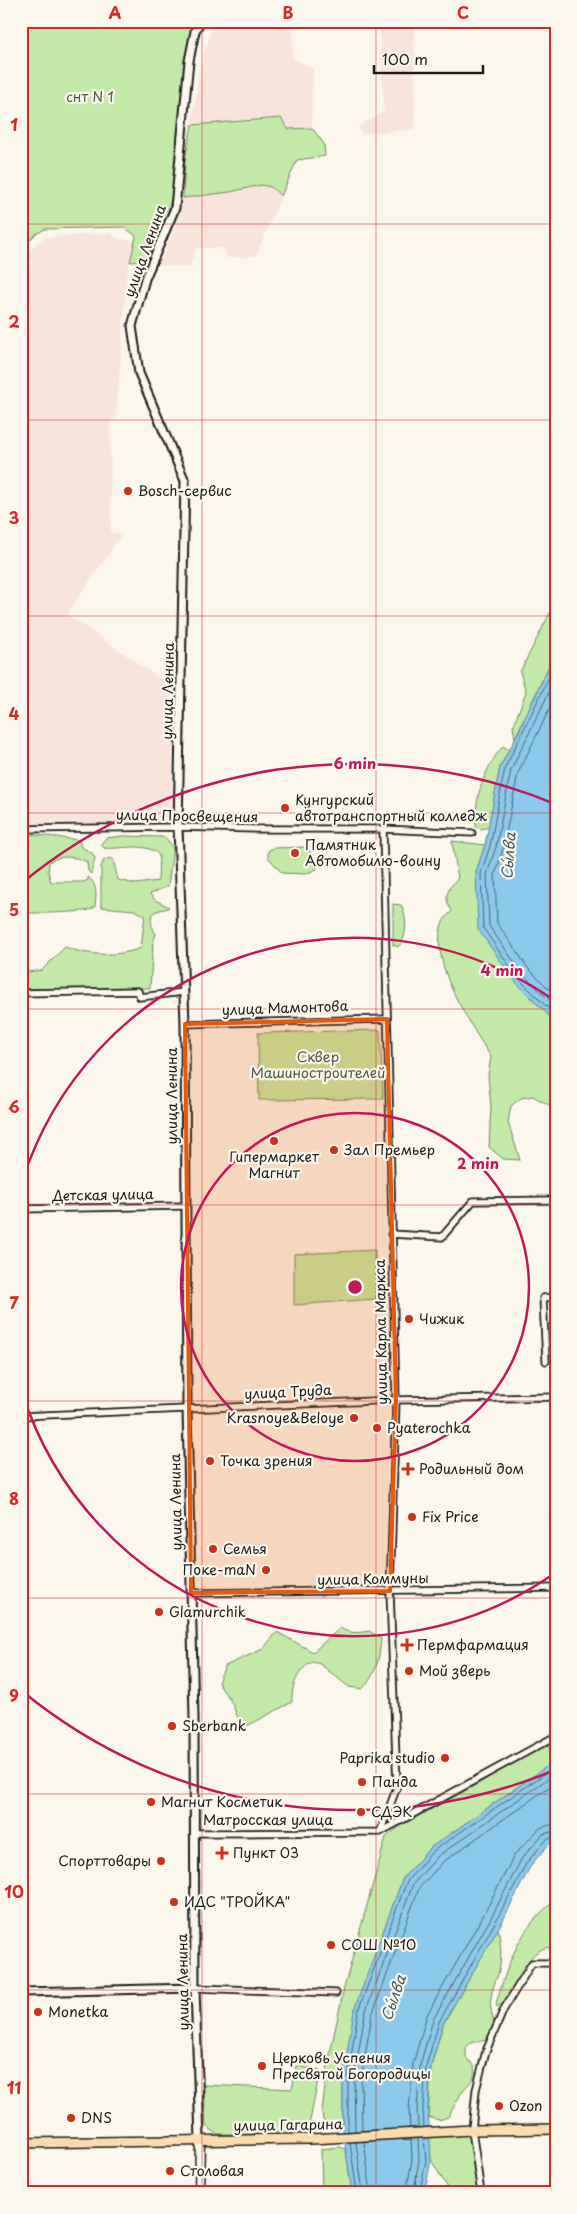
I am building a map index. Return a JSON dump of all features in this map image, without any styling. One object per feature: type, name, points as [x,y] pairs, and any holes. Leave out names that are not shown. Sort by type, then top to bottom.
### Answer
[{"type":"main road","name":"улица Гагарина","points":[[21,2143],[317,2139],[472,2130],[556,2130]]},
{"type":"main road","name":"улица Ленина","points":[[199,2193],[200,2140]]},
{"type":"street","name":"улица Ленина","points":[[200,2140],[195,1988],[195,1833],[187,1409],[185,1024],[178,827],[185,481],[139,373],[132,326],[145,279],[175,208],[189,61],[195,31],[201,21]]},
{"type":"street","name":"улица Просвещения","points":[[21,828],[382,829],[472,833]]},
{"type":"street","name":"улица Карла Маркса","points":[[380,1832],[397,1787],[390,1591],[396,1400],[382,829]]},
{"type":"street","points":[[21,993],[138,990],[140,997],[184,992]]},
{"type":"street","name":"улица Мамонтова","points":[[185,1024],[387,1019]]},
{"type":"street","points":[[391,1234],[442,1237],[473,1201],[556,1200]]},
{"type":"street","name":"Детская улица","points":[[21,1209],[185,1206]]},
{"type":"street","points":[[546,1361],[543,1298],[556,1297]]},
{"type":"street","name":"улица Труда","points":[[21,1416],[396,1400],[556,1397]]},
{"type":"street","name":"улица Коммуны","points":[[191,1593],[556,1588]]},
{"type":"street","name":"Матросская улица","points":[[195,1833],[380,1832],[556,1736]]},
{"type":"street","points":[[481,2193],[472,2130],[476,2090],[486,2052],[504,2009],[532,1963],[556,1963]]},
{"type":"street","points":[[21,1992],[195,1988],[336,1993]]},
{"type":"highlighted area","points":[[387,1019],[396,1400],[390,1591],[191,1593],[185,1024]]},
{"type":"shaded area","points":[[218,21],[294,21],[292,57],[313,69],[312,128],[288,129],[280,118],[192,125],[199,69],[210,34]]},
{"type":"shaded area","points":[[379,21],[414,21],[415,129],[362,134],[358,127],[384,111]]},
{"type":"shaded area","points":[[261,185],[271,187],[281,196],[256,256],[228,258],[223,248],[196,248],[190,267],[158,265],[175,228],[183,198],[230,192]]},
{"type":"shaded area","points":[[111,233],[116,238],[134,241],[127,274],[116,420],[110,420],[111,532],[122,534],[67,614],[159,678],[174,678],[172,825],[21,827],[21,272],[32,262],[24,255],[46,237]]},
{"type":"shaded area","points":[[556,1410],[556,1528],[547,1528],[550,1489]]},
{"type":"green space","name":"снт N 1","points":[[21,21],[196,21],[187,46],[173,191],[167,216],[145,261],[130,262],[136,236],[124,227],[45,229],[36,234],[21,248]]},
{"type":"green space","points":[[281,118],[288,129],[312,128],[324,144],[325,156],[297,160],[281,196],[271,187],[261,185],[230,192],[183,198],[185,159],[192,125]]},
{"type":"green space","points":[[556,601],[556,651],[515,738],[513,727],[526,692],[520,672]]},
{"type":"green space","points":[[503,746],[509,750],[500,767],[489,827],[481,829],[476,827],[479,795],[490,764]]},
{"type":"green space","points":[[30,834],[79,840],[81,847],[92,853],[95,858],[91,874],[88,871],[87,862],[78,858],[68,857],[57,858],[49,862],[48,872],[51,882],[83,882],[88,880],[88,877],[95,887],[95,907],[85,911],[32,913],[21,911],[21,838]]},
{"type":"green space","points":[[123,836],[166,838],[173,848],[168,886],[150,894],[155,900],[169,907],[154,913],[151,919],[156,934],[153,942],[150,988],[29,989],[21,986],[21,973],[42,970],[65,947],[93,954],[122,953],[141,948],[145,915],[134,910],[101,907],[101,867],[104,860],[113,859],[118,880],[136,884],[158,881],[159,855],[153,851],[140,847],[104,848],[101,844],[106,838]]},
{"type":"green space","points":[[452,841],[485,845],[476,872],[514,980],[556,1023],[556,1109],[533,1096],[521,1098],[511,1106],[508,1122],[520,1160],[503,1159],[489,1147],[491,1106],[488,1076],[491,1057],[473,1029],[455,995],[442,960],[439,943],[441,927],[452,911],[447,897],[451,886],[458,878]]},
{"type":"green space","points":[[308,847],[317,869],[305,874],[282,873],[268,857],[268,851],[273,848]]},
{"type":"green space","points":[[393,904],[401,905],[406,927],[404,938],[398,947],[393,945]]},
{"type":"green space","name":"Сквер Машиностроителей","points":[[380,1030],[383,1099],[259,1100],[258,1033]]},
{"type":"green space","points":[[375,1250],[376,1299],[294,1305],[294,1254]]},
{"type":"green space","points":[[340,1628],[354,1632],[369,1631],[381,1638],[380,1652],[374,1672],[362,1689],[349,1687],[320,1664],[313,1662],[303,1669],[296,1679],[292,1702],[247,1726],[241,1721],[218,1682],[225,1666],[263,1649],[277,1632],[313,1652]]},
{"type":"green space","points":[[556,1736],[556,1760],[430,1848],[403,1878],[381,1938],[343,2077],[343,2123],[327,2124],[323,2120],[322,2111],[328,2063],[344,1988],[386,1837],[399,1827],[481,1782]]},
{"type":"green space","points":[[556,1900],[556,1956],[548,1947],[538,1951],[525,1966],[511,1993],[497,2007],[496,2004],[505,1974],[517,1946],[533,1921]]},
{"type":"green space","points":[[498,1928],[501,1960],[490,2004],[495,2025],[486,2040],[474,2042],[466,2048],[467,2059],[474,2065],[474,2075],[448,2117],[439,2120],[428,2117],[431,2066],[443,2024]]},
{"type":"green space","points":[[297,2066],[320,2070],[307,2136],[217,2134],[206,2126],[204,2085],[292,2089]]},
{"type":"green space","points":[[470,2133],[479,2193],[451,2193],[431,2160],[429,2138]]},
{"type":"green space","points":[[339,2147],[346,2149],[352,2193],[322,2193],[321,2149]]},
{"type":"water","name":"Сы́лва","points":[[556,651],[556,1023],[514,980],[478,929],[476,872],[485,845],[500,767]]},
{"type":"water","name":"Сы́лва","points":[[556,1760],[556,1842],[550,1843],[531,1865],[502,1922],[443,2024],[431,2066],[428,2109],[431,2160],[426,2185],[429,2193],[352,2193],[343,2130],[343,2077],[354,2010],[403,1878],[430,1848]]},
{"type":"place","name":"Bosch-сервис","points":[[128,491]]},
{"type":"place","name":"Кунгурский автотранспортный колледж","points":[[285,808]]},
{"type":"place","name":"Памятник Автомобилю-воину","points":[[295,853]]},
{"type":"place","name":"Гипермаркет Магнит","points":[[274,1141]]},
{"type":"place","name":"Зал Премьер","points":[[334,1150]]},
{"type":"place","name":"Чижик","points":[[409,1319]]},
{"type":"place","name":"Krasnoye&Beloye","points":[[354,1418]]},
{"type":"place","name":"Pyaterochka","points":[[377,1428]]},
{"type":"place","name":"Точка зрения","points":[[210,1461]]},
{"type":"place","name":"Родильный дом","points":[[408,1469]]},
{"type":"place","name":"Fix Price","points":[[412,1517]]},
{"type":"place","name":"Семья","points":[[213,1549]]},
{"type":"place","name":"Поке-maN","points":[[266,1570]]},
{"type":"place","name":"Glamurchik","points":[[159,1612]]},
{"type":"place","name":"Пермфармация","points":[[407,1645]]},
{"type":"place","name":"Мой зверь","points":[[409,1671]]},
{"type":"place","name":"Sberbank","points":[[172,1726]]},
{"type":"place","name":"Paprika studio","points":[[445,1758]]},
{"type":"place","name":"Панда","points":[[362,1782]]},
{"type":"place","name":"Магнит Косметик","points":[[151,1802]]},
{"type":"place","name":"СДЭК","points":[[361,1812]]},
{"type":"place","name":"Пункт 03","points":[[222,1853]]},
{"type":"place","name":"Спорттовары","points":[[161,1861]]},
{"type":"place","name":"ИДС \"ТРОЙКА\"","points":[[174,1902]]},
{"type":"place","name":"СОШ №10","points":[[331,1945]]},
{"type":"place","name":"Monetka","points":[[38,2012]]},
{"type":"place","name":"Церковь Успения Пресвятой Богородицы","points":[[262,2066]]},
{"type":"place","name":"Ozon","points":[[499,2106]]},
{"type":"place","name":"DNS","points":[[71,2118]]},
{"type":"place","name":"Столовая","points":[[170,2171]]}]
